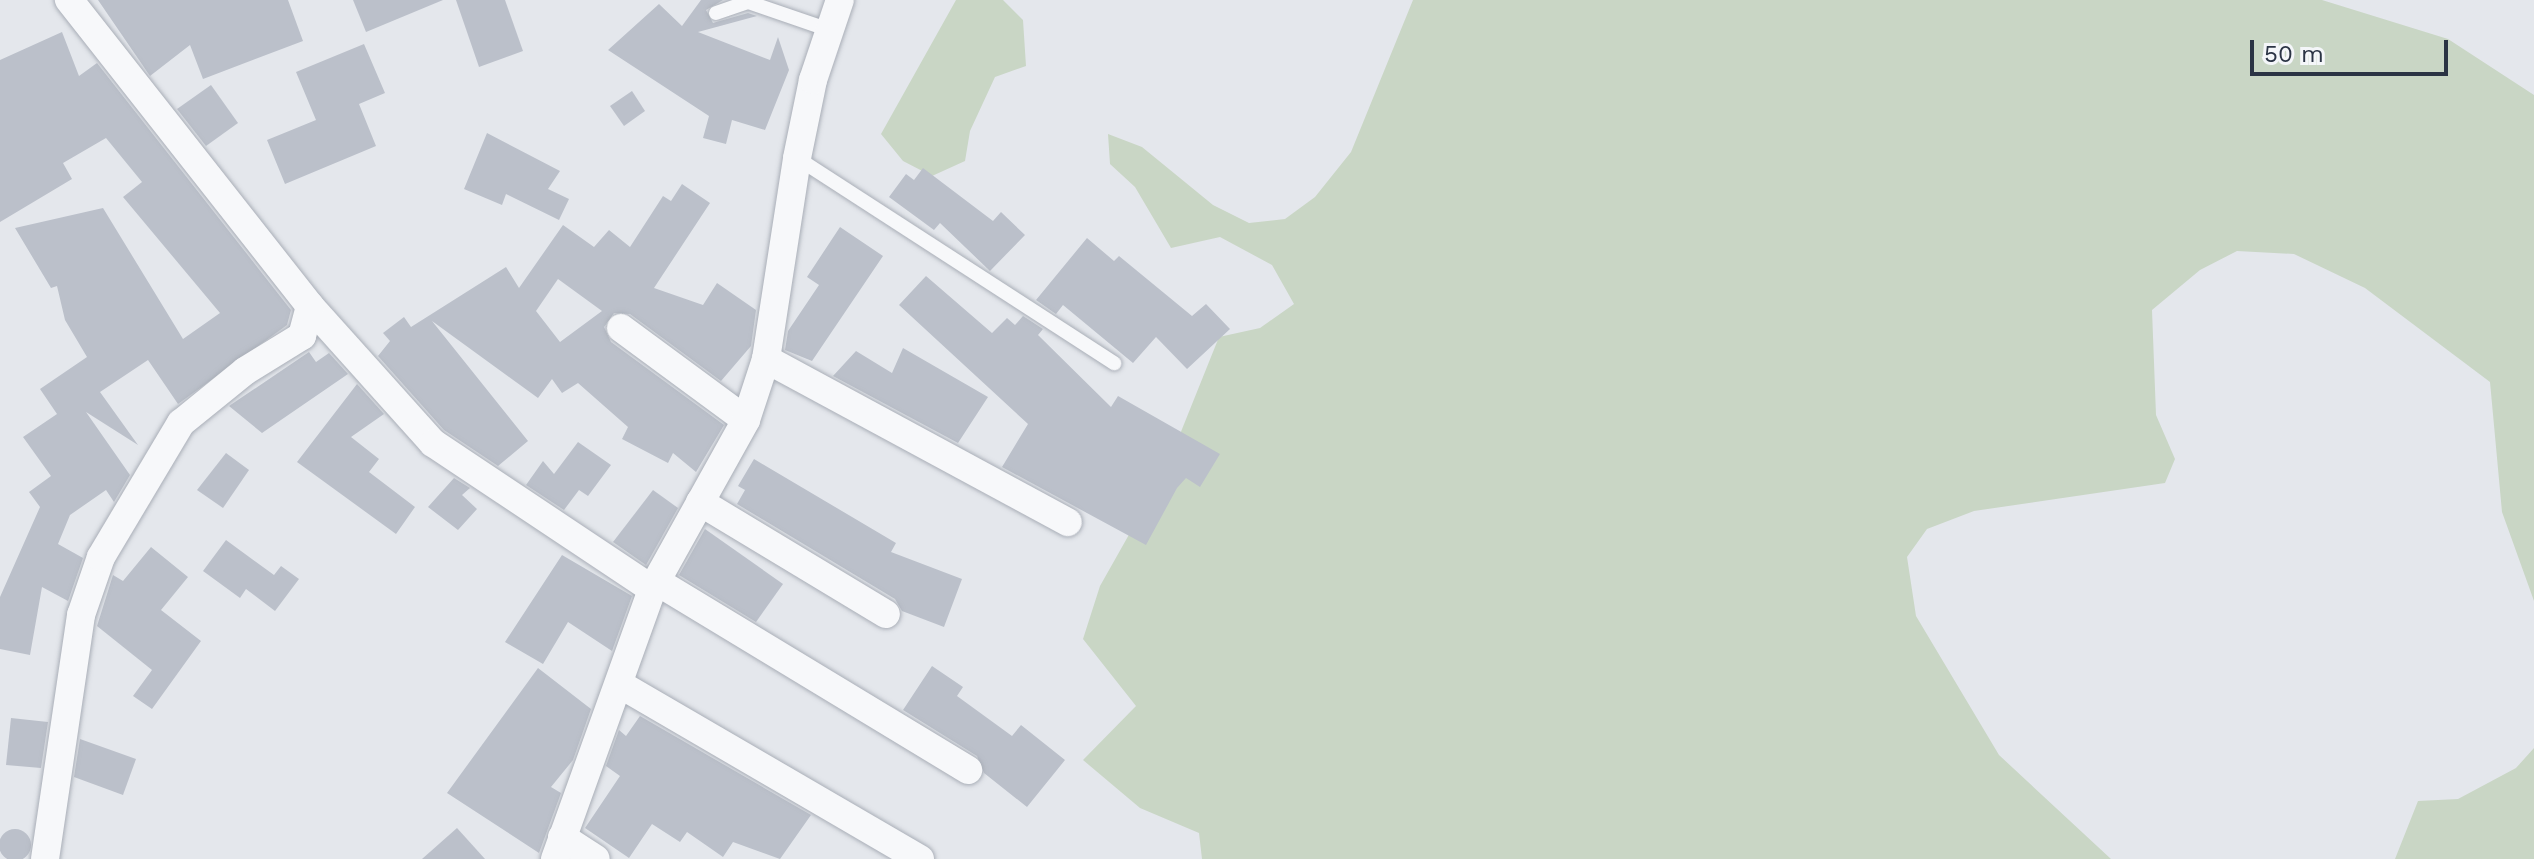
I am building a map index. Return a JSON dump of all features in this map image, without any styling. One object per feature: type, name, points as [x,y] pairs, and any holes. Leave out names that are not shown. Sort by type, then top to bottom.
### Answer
[{"type":"street","points":[[69,0],[310,306],[433,443],[654,585],[968,770]]},
{"type":"street","points":[[596,859],[559,848],[621,685],[654,585],[746,420],[766,359],[797,158],[813,80],[840,0]]},
{"type":"street","points":[[45,859],[81,615],[101,557],[181,423],[302,336],[310,306]]},
{"type":"street","points":[[621,328],[746,420]]},
{"type":"street","points":[[766,359],[1068,522]]},
{"type":"street","points":[[700,502],[886,614]]},
{"type":"street","points":[[621,685],[920,859]]},
{"type":"lane","points":[[716,13],[748,2],[832,31]]},
{"type":"lane","points":[[797,158],[1114,363]]},
{"type":"green space","points":[[956,0],[1003,0],[1023,20],[1026,66],[995,77],[970,131],[965,161],[932,176],[903,161],[881,134]]},
{"type":"green space","points":[[1413,0],[2322,0],[2448,39],[2534,95],[2534,601],[2502,512],[2490,382],[2365,288],[2294,254],[2237,251],[2200,270],[2152,310],[2156,415],[2175,459],[2165,483],[1974,511],[1927,529],[1907,557],[1916,616],[1999,755],[2111,859],[1202,859],[1199,833],[1140,808],[1083,760],[1136,706],[1083,639],[1100,586],[1166,469],[1219,337],[1260,328],[1294,304],[1272,265],[1220,237],[1171,248],[1135,187],[1110,164],[1108,134],[1142,147],[1213,205],[1249,223],[1285,219],[1315,197],[1351,152]]},
{"type":"green space","points":[[2534,748],[2534,859],[2395,859],[2418,801],[2458,799],[2516,768]]},
{"type":"building","points":[[98,0],[288,0],[303,41],[203,79],[190,45],[150,76]]},
{"type":"building","points":[[353,0],[443,0],[366,32]]},
{"type":"building","points":[[456,0],[505,0],[523,51],[479,67]]},
{"type":"building","points":[[701,0],[723,0],[706,10],[713,23],[748,13],[757,16],[698,32],[770,60],[778,37],[789,70],[765,130],[732,120],[726,144],[703,138],[709,116],[608,50],[659,4],[682,26]]},
{"type":"building","points":[[62,32],[79,76],[97,63],[291,310],[287,325],[178,404],[148,360],[100,392],[138,445],[86,412],[130,475],[114,502],[106,490],[70,515],[58,544],[83,558],[68,601],[42,587],[30,655],[0,649],[0,597],[40,507],[29,492],[51,476],[23,437],[57,414],[40,389],[87,357],[65,320],[57,286],[51,288],[15,228],[103,208],[183,339],[220,313],[123,197],[142,182],[106,138],[63,163],[72,179],[0,222],[0,60]]},
{"type":"building","points":[[364,44],[385,93],[359,104],[376,146],[285,184],[267,140],[316,120],[296,72]]},
{"type":"building","points":[[211,85],[238,123],[206,146],[177,109]]},
{"type":"building","points":[[632,91],[645,111],[624,126],[610,106]]},
{"type":"building","points":[[487,133],[560,171],[548,189],[569,199],[559,220],[506,194],[502,205],[464,189]]},
{"type":"building","points":[[923,168],[993,221],[1001,212],[1025,235],[990,271],[940,223],[934,230],[889,197],[906,174],[914,180]]},
{"type":"building","points":[[682,184],[710,203],[654,288],[703,305],[717,283],[756,310],[751,346],[721,381],[630,314],[614,313],[604,327],[611,342],[724,425],[696,472],[673,453],[668,463],[622,439],[628,427],[578,383],[562,393],[552,379],[538,398],[432,321],[528,441],[498,466],[444,430],[378,356],[390,341],[383,333],[404,317],[411,327],[506,267],[519,288],[563,225],[594,247],[609,230],[630,247],[663,196],[671,201]],"holes":[[[558,279],[602,311],[560,342],[536,311]]]},
{"type":"building","points":[[840,227],[883,256],[812,361],[785,350],[788,331],[819,285],[807,277]]},
{"type":"building","points":[[1087,238],[1114,261],[1119,256],[1192,316],[1206,304],[1230,329],[1187,369],[1156,337],[1133,363],[1063,305],[1056,314],[1036,300]]},
{"type":"building","points":[[926,276],[992,333],[1007,318],[1015,325],[1023,316],[1043,329],[1038,335],[1111,407],[1118,396],[1220,454],[1200,487],[1186,478],[1177,488],[1146,545],[1002,467],[1028,424],[899,305]]},
{"type":"building","points":[[903,348],[988,397],[958,443],[833,376],[856,351],[892,373]]},
{"type":"building","points":[[309,352],[316,362],[329,353],[348,374],[262,433],[229,406]]},
{"type":"building","points":[[357,384],[384,414],[351,437],[379,459],[369,472],[415,507],[396,534],[297,462]]},
{"type":"building","points":[[578,442],[611,465],[588,496],[579,490],[564,510],[526,485],[543,461],[554,474]]},
{"type":"building","points":[[226,453],[249,470],[223,508],[197,490]]},
{"type":"building","points":[[754,459],[896,543],[891,552],[962,579],[944,627],[902,611],[895,599],[737,504],[745,490],[738,486]]},
{"type":"building","points":[[454,478],[470,488],[462,495],[477,509],[458,530],[428,507]]},
{"type":"building","points":[[653,490],[678,508],[646,565],[613,542]]},
{"type":"building","points":[[705,529],[783,584],[756,622],[679,575]]},
{"type":"building","points":[[226,540],[274,575],[281,566],[299,579],[275,611],[246,589],[240,598],[203,571]]},
{"type":"building","points":[[151,547],[188,577],[161,610],[201,641],[152,709],[133,696],[152,670],[97,626],[113,575],[123,581]]},
{"type":"building","points":[[562,555],[632,596],[612,651],[568,622],[543,664],[505,642]]},
{"type":"building","points":[[932,666],[963,687],[957,696],[1012,736],[1021,725],[1065,760],[1027,807],[984,773],[977,756],[903,710]]},
{"type":"building","points":[[538,668],[591,709],[573,760],[551,787],[561,793],[539,853],[447,793]]},
{"type":"building","points":[[640,716],[811,815],[780,859],[733,842],[723,857],[687,832],[680,842],[652,824],[629,858],[585,828],[620,776],[606,766],[619,730],[626,736]]},
{"type":"building","points":[[11,718],[48,722],[41,768],[6,765]]},
{"type":"building","points":[[80,739],[136,759],[123,795],[74,777]]},
{"type":"building","points":[[457,828],[485,859],[422,859]]},
{"type":"building","points":[[15,829],[27,833],[31,845],[27,857],[15,861],[3,857],[-1,845],[3,833]]}]
